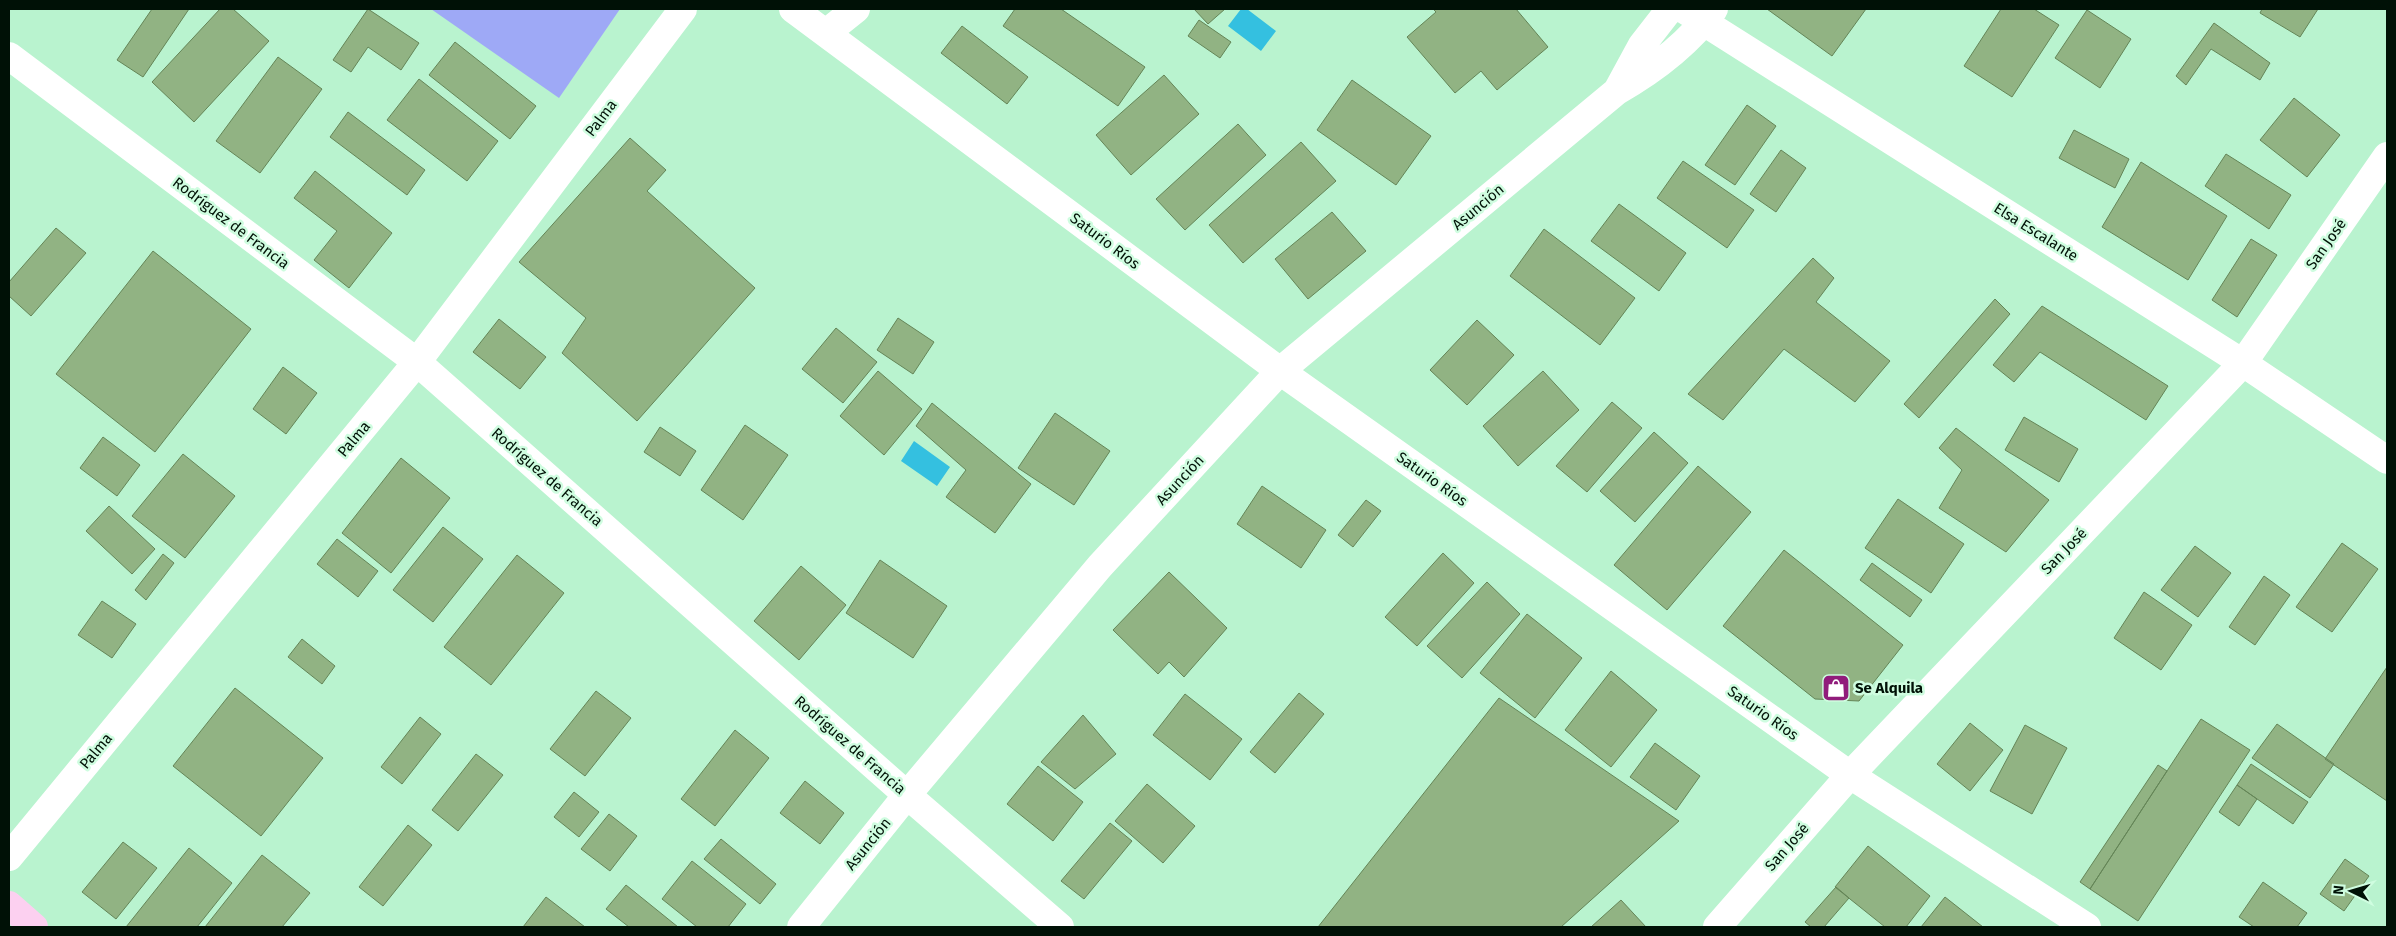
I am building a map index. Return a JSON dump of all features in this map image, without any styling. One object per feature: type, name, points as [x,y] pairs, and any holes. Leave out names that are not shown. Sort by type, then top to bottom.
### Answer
[{"type":"main road","points":[[9,905],[34,927]]},
{"type":"street","name":"Palma","points":[[9,857],[417,362],[683,9]]},
{"type":"street","name":"Saturio Ríos","points":[[793,9],[1280,372],[2050,918],[2087,927]]},
{"type":"street","points":[[826,33],[856,9]]},
{"type":"street","name":"Asunción","points":[[1617,91],[1642,45],[1670,9]]},
{"type":"street","name":"Asunción","points":[[801,927],[907,796],[1100,566],[1280,372],[1617,91],[1664,60],[1700,13]]},
{"type":"street","name":"Elsa Escalante","points":[[1700,13],[2243,362],[2387,460]]},
{"type":"street","name":"Rodríguez de Francia","points":[[9,56],[417,362],[907,796],[1060,927]]},
{"type":"street","name":"San José","points":[[1717,927],[1850,776],[2243,362],[2387,156]]},
{"type":"shaded area","points":[[431,9],[620,9],[559,98]]},
{"type":"shaded area","points":[[1241,9],[1247,9],[1276,31],[1261,51],[1228,26]]},
{"type":"shaded area","points":[[914,441],[950,467],[937,486],[901,461]]},
{"type":"building","points":[[152,9],[189,9],[143,77],[117,60]]},
{"type":"building","points":[[220,9],[233,9],[269,41],[194,122],[152,82]]},
{"type":"building","points":[[368,9],[419,43],[401,70],[368,47],[351,72],[333,60]]},
{"type":"building","points":[[1015,9],[1061,9],[1145,67],[1118,106],[1003,26]]},
{"type":"building","points":[[1194,9],[1225,9],[1208,24]]},
{"type":"building","points":[[1433,9],[1516,9],[1548,47],[1497,90],[1481,71],[1455,93],[1407,37],[1436,12]]},
{"type":"building","points":[[1767,9],[1866,9],[1832,56]]},
{"type":"building","points":[[2001,9],[2034,9],[2059,25],[2012,97],[1964,66]]},
{"type":"building","points":[[2262,9],[2318,9],[2300,37],[2260,13]]},
{"type":"building","points":[[2087,10],[2131,39],[2100,88],[2055,58]]},
{"type":"building","points":[[1199,20],[1231,42],[1220,58],[1188,36]]},
{"type":"building","points":[[2214,23],[2270,63],[2260,80],[2211,49],[2186,85],[2176,76]]},
{"type":"building","points":[[962,26],[1028,77],[1007,104],[941,53]]},
{"type":"building","points":[[455,42],[536,106],[510,139],[429,75]]},
{"type":"building","points":[[278,57],[322,89],[260,173],[216,141]]},
{"type":"building","points":[[1164,75],[1199,114],[1131,175],[1096,135]]},
{"type":"building","points":[[419,79],[498,141],[467,181],[387,120]]},
{"type":"building","points":[[1352,80],[1431,136],[1396,185],[1317,130]]},
{"type":"building","points":[[2294,98],[2340,135],[2307,177],[2260,140]]},
{"type":"building","points":[[1747,105],[1776,126],[1735,185],[1705,165]]},
{"type":"building","points":[[348,112],[425,170],[407,195],[330,137]]},
{"type":"building","points":[[1238,124],[1266,155],[1185,230],[1156,199]]},
{"type":"building","points":[[2074,130],[2129,159],[2115,188],[2059,158]]},
{"type":"building","points":[[630,138],[666,170],[647,191],[755,288],[637,421],[562,353],[586,318],[519,262]]},
{"type":"building","points":[[1301,142],[1336,181],[1243,263],[1209,225]]},
{"type":"building","points":[[1781,150],[1806,168],[1776,212],[1750,194]]},
{"type":"building","points":[[2226,154],[2291,195],[2269,229],[2205,186]]},
{"type":"building","points":[[1683,161],[1754,210],[1727,248],[1657,198]]},
{"type":"building","points":[[2141,162],[2227,216],[2188,280],[2102,227]]},
{"type":"building","points":[[315,171],[392,233],[349,288],[314,260],[337,231],[294,198]]},
{"type":"building","points":[[1619,204],[1686,253],[1659,291],[1591,241]]},
{"type":"building","points":[[1332,212],[1366,251],[1308,299],[1275,259]]},
{"type":"building","points":[[56,228],[86,253],[31,316],[9,296],[9,282]]},
{"type":"building","points":[[1544,229],[1635,298],[1600,345],[1510,276]]},
{"type":"building","points":[[2251,239],[2277,255],[2237,317],[2212,300]]},
{"type":"building","points":[[153,251],[251,329],[155,452],[56,374]]},
{"type":"building","points":[[1813,258],[1834,278],[1816,302],[1890,361],[1855,402],[1784,349],[1723,420],[1688,394]]},
{"type":"building","points":[[1995,299],[2010,314],[1919,418],[1904,404]]},
{"type":"building","points":[[2042,306],[2168,386],[2146,420],[2040,352],[2014,382],[1993,365]]},
{"type":"building","points":[[898,318],[934,342],[913,374],[877,350]]},
{"type":"building","points":[[499,319],[546,357],[520,389],[473,352]]},
{"type":"building","points":[[1477,320],[1514,355],[1467,405],[1430,370]]},
{"type":"building","points":[[836,328],[877,362],[843,403],[802,369]]},
{"type":"building","points":[[283,367],[317,393],[286,434],[253,409]]},
{"type":"building","points":[[878,371],[922,409],[884,455],[840,416]]},
{"type":"building","points":[[1543,371],[1579,410],[1518,466],[1483,426]]},
{"type":"building","points":[[1612,402],[1642,428],[1587,492],[1556,466]]},
{"type":"building","points":[[932,403],[1031,484],[995,533],[946,497],[966,470],[916,426]]},
{"type":"building","points":[[1055,413],[1110,451],[1074,505],[1018,468]]},
{"type":"building","points":[[2024,417],[2078,449],[2059,482],[2005,450]]},
{"type":"building","points":[[745,425],[788,455],[743,520],[701,490]]},
{"type":"building","points":[[660,427],[696,451],[680,476],[644,452]]},
{"type":"building","points":[[1956,428],[2049,500],[2006,552],[1939,508],[1962,470],[1939,448]]},
{"type":"building","points":[[1654,432],[1688,463],[1635,522],[1600,491]]},
{"type":"building","points":[[103,437],[140,465],[117,496],[80,468]]},
{"type":"building","points":[[183,454],[235,496],[185,558],[132,516]]},
{"type":"building","points":[[401,458],[450,498],[391,573],[342,533]]},
{"type":"building","points":[[1698,466],[1751,512],[1667,610],[1614,565]]},
{"type":"building","points":[[1262,486],[1326,530],[1301,568],[1237,524]]},
{"type":"building","points":[[1898,499],[1964,544],[1931,593],[1865,548]]},
{"type":"building","points":[[1366,500],[1381,511],[1353,547],[1338,535]]},
{"type":"building","points":[[109,506],[155,549],[132,574],[86,531]]},
{"type":"building","points":[[443,527],[483,559],[433,622],[393,590]]},
{"type":"building","points":[[337,539],[378,571],[358,597],[317,564]]},
{"type":"building","points":[[2342,543],[2378,569],[2332,632],[2296,607]]},
{"type":"building","points":[[2195,546],[2231,573],[2198,617],[2161,590]]},
{"type":"building","points":[[1784,550],[1903,645],[1859,701],[1815,699],[1723,626]]},
{"type":"building","points":[[1443,553],[1474,583],[1417,646],[1385,617]]},
{"type":"building","points":[[163,554],[174,563],[146,600],[135,590]]},
{"type":"building","points":[[517,555],[564,593],[491,685],[444,647]]},
{"type":"building","points":[[880,560],[947,606],[913,658],[846,613]]},
{"type":"building","points":[[1872,563],[1922,600],[1910,617],[1860,580]]},
{"type":"building","points":[[801,566],[846,605],[799,660],[754,621]]},
{"type":"building","points":[[1169,572],[1227,628],[1184,677],[1169,662],[1158,674],[1113,630]]},
{"type":"building","points":[[2264,576],[2290,595],[2255,645],[2229,627]]},
{"type":"building","points":[[1487,582],[1520,614],[1462,678],[1427,646]]},
{"type":"building","points":[[2144,592],[2192,625],[2161,670],[2114,638]]},
{"type":"building","points":[[102,601],[136,624],[112,658],[78,635]]},
{"type":"building","points":[[1527,614],[1582,658],[1535,718],[1480,673]]},
{"type":"building","points":[[302,639],[335,666],[322,684],[288,657]]},
{"type":"building","points":[[2387,667],[2387,801],[2325,759]]},
{"type":"building","points":[[1611,671],[1657,710],[1611,767],[1565,730]]},
{"type":"building","points":[[235,688],[323,758],[261,836],[173,766]]},
{"type":"building","points":[[596,691],[631,718],[585,776],[550,749]]},
{"type":"building","points":[[1299,693],[1324,714],[1275,773],[1250,752]]},
{"type":"building","points":[[1185,694],[1242,739],[1210,780],[1153,735]]},
{"type":"building","points":[[1499,698],[1679,821],[1561,927],[1318,927]]},
{"type":"building","points":[[1083,715],[1116,754],[1075,789],[1041,762]]},
{"type":"building","points":[[420,717],[441,734],[402,784],[381,767]]},
{"type":"building","points":[[2201,719],[2250,750],[2138,921],[2090,889]]},
{"type":"building","points":[[1970,723],[2003,750],[1970,791],[1937,764]]},
{"type":"building","points":[[2277,724],[2334,764],[2310,798],[2252,758]]},
{"type":"building","points":[[2025,725],[2067,748],[2032,814],[1990,791]]},
{"type":"building","points":[[735,730],[769,758],[715,826],[681,799]]},
{"type":"building","points":[[1655,743],[1700,776],[1676,810],[1630,777]]},
{"type":"building","points":[[476,754],[503,775],[458,831],[432,810]]},
{"type":"building","points":[[2251,764],[2308,802],[2293,824],[2237,785]]},
{"type":"building","points":[[2158,765],[2167,771],[2090,889],[2080,882]]},
{"type":"building","points":[[1038,766],[1083,802],[1053,841],[1007,804]]},
{"type":"building","points":[[805,781],[844,813],[820,844],[780,813]]},
{"type":"building","points":[[1147,784],[1195,826],[1163,863],[1115,821]]},
{"type":"building","points":[[2237,785],[2257,799],[2239,826],[2219,812]]},
{"type":"building","points":[[574,792],[599,812],[579,837],[554,817]]},
{"type":"building","points":[[609,814],[637,836],[610,871],[581,849]]},
{"type":"building","points":[[1110,823],[1132,841],[1084,899],[1061,881]]},
{"type":"building","points":[[408,825],[432,845],[383,906],[359,887]]},
{"type":"building","points":[[721,839],[776,884],[760,904],[704,859]]},
{"type":"building","points":[[123,842],[157,868],[116,919],[82,892]]},
{"type":"building","points":[[1868,846],[1930,896],[1906,927],[1885,927],[1835,887]]},
{"type":"building","points":[[189,848],[232,883],[197,927],[126,927]]},
{"type":"building","points":[[262,855],[310,893],[282,927],[205,927]]},
{"type":"building","points":[[2345,859],[2369,876],[2344,911],[2320,894]]},
{"type":"building","points":[[692,861],[746,904],[728,927],[697,927],[662,899]]},
{"type":"building","points":[[2263,882],[2307,913],[2297,927],[2254,927],[2239,917]]},
{"type":"building","points":[[626,885],[678,927],[629,927],[606,909]]},
{"type":"building","points":[[1836,887],[1849,898],[1824,927],[1811,927],[1805,922]]},
{"type":"building","points":[[546,897],[585,927],[523,927]]},
{"type":"building","points":[[1945,897],[1983,927],[1921,927]]},
{"type":"building","points":[[1621,900],[1646,927],[1591,927]]},
{"type":"place","name":"Se Alquila","points":[[1836,688]]}]
